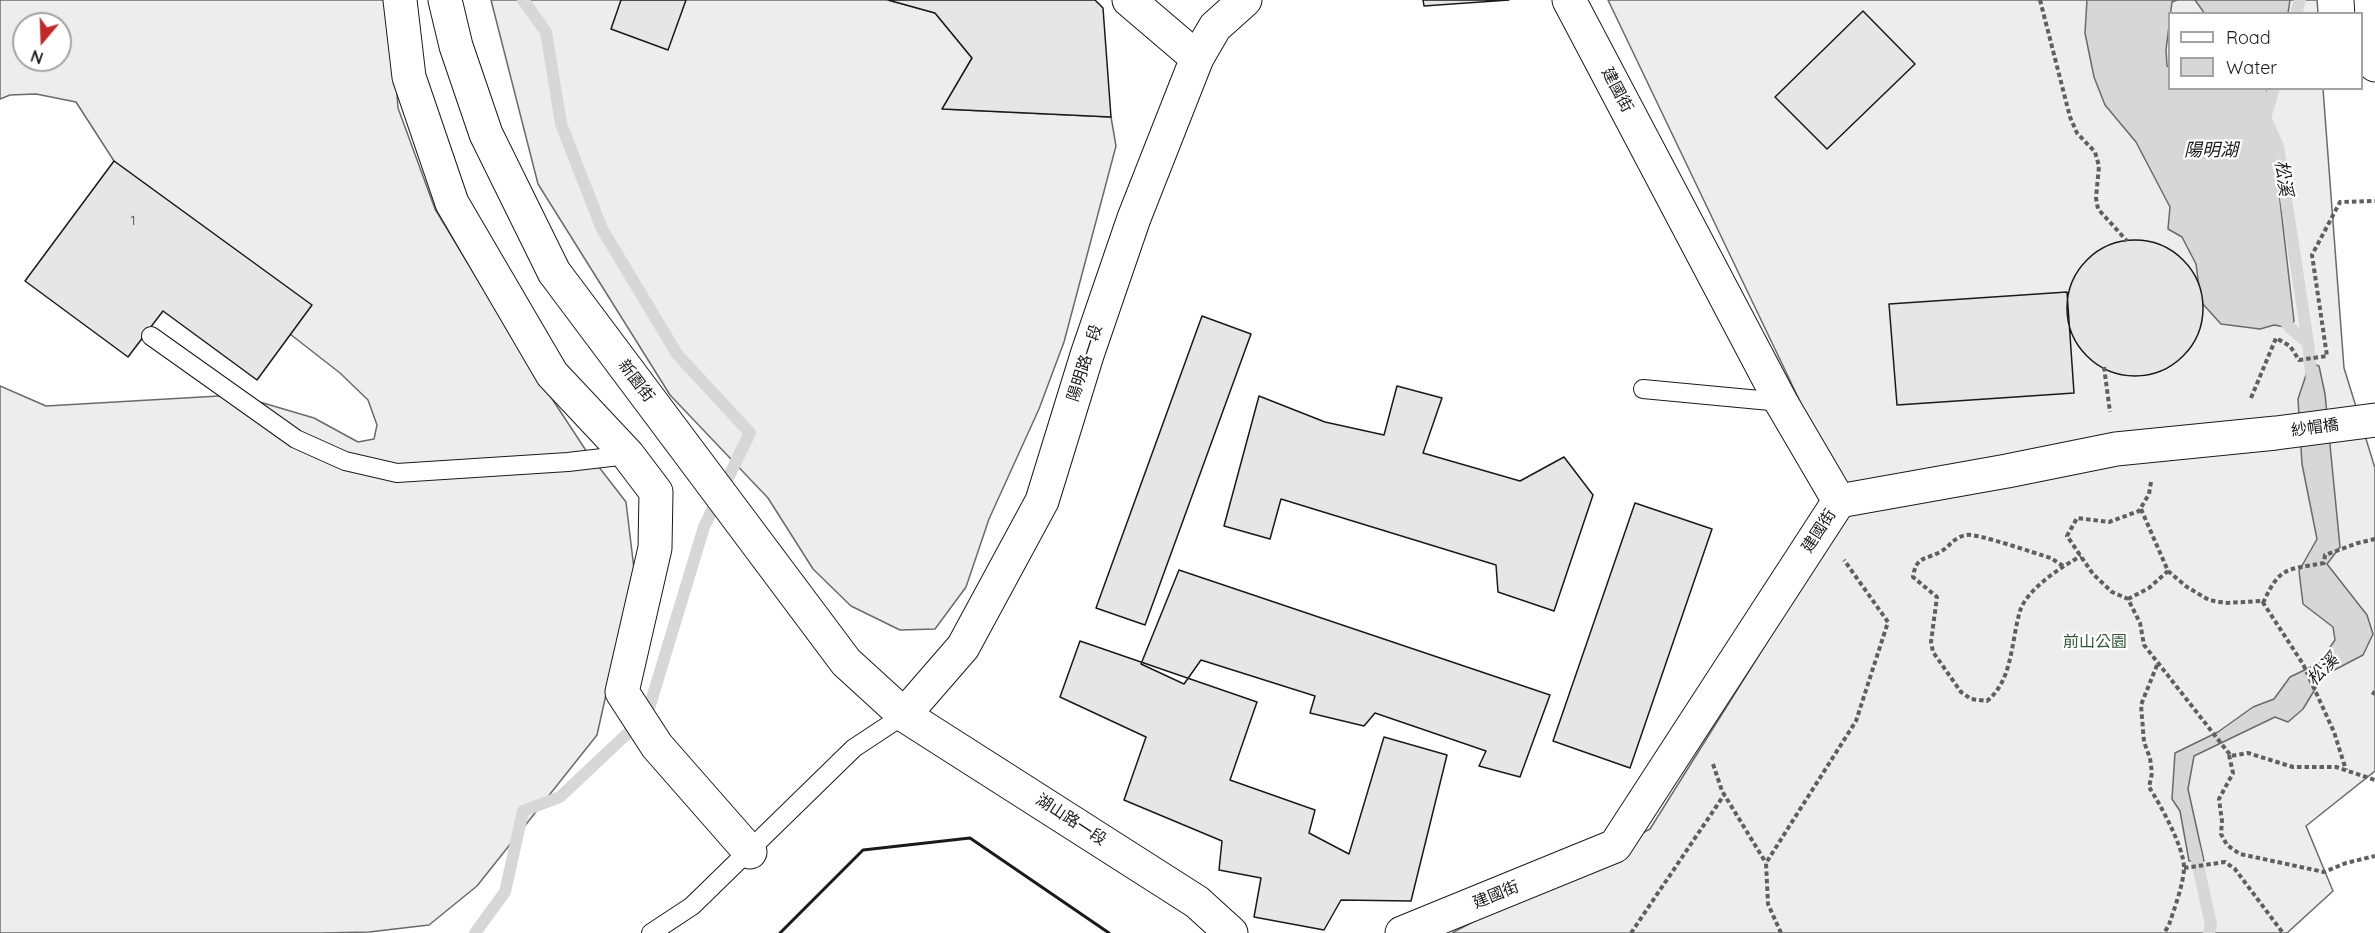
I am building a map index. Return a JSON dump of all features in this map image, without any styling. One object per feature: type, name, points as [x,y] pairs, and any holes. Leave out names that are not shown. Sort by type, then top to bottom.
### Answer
[{"type":"street","points":[[400,0],[409,77],[452,203],[552,374],[628,455],[656,492],[655,548],[622,692],[657,746],[750,852]]},
{"type":"street","name":"新園街","points":[[445,0],[456,46],[486,134],[554,272],[846,662],[904,715]]},
{"type":"street","points":[[1129,0],[1197,58]]},
{"type":"street","name":"陽明路一段","points":[[904,715],[963,647],[1042,501],[1086,356],[1134,218],[1197,58],[1215,27],[1245,0]]},
{"type":"street","name":"建國街","points":[[1402,933],[1615,846],[1839,501],[1781,402],[1569,0]]},
{"type":"street","points":[[2371,0],[2375,65]]},
{"type":"street","name":"紗帽橋","points":[[1839,501],[2116,449],[2276,433],[2365,421]]},
{"type":"street","name":"湖山路一段","points":[[904,715],[1197,902],[1232,933]]},
{"type":"lane","points":[[152,336],[296,439],[345,461],[397,473],[568,462],[628,455]]},
{"type":"lane","points":[[1643,389],[1781,402]]},
{"type":"lane","points":[[651,933],[692,906],[750,852],[854,748],[904,715]]},
{"type":"path","points":[[2040,0],[2070,117],[2077,133],[2095,152],[2099,166],[2096,198],[2098,209],[2127,241]]},
{"type":"path","points":[[2250,400],[2276,338],[2290,346],[2299,360],[2327,356],[2312,255],[2340,201],[2375,201]]},
{"type":"path","points":[[2104,367],[2116,449]]},
{"type":"path","points":[[2155,446],[2149,494],[2139,511],[2109,522],[2077,518],[2067,536],[2093,574],[2112,592],[2128,599],[2140,623],[2144,645],[2157,664],[2180,688],[2231,756],[2248,753],[2293,767],[2317,765],[2346,770],[2375,780]]},
{"type":"path","points":[[2141,508],[2168,571],[2187,587],[2209,600],[2225,603],[2262,601],[2303,664],[2334,732],[2346,770]]},
{"type":"path","points":[[1766,864],[1856,721],[1888,622],[1821,527]]},
{"type":"path","points":[[2063,566],[2051,558],[1968,534],[1952,541],[1942,552],[1926,556],[1915,566],[1913,578],[1937,597],[1931,642],[1933,652],[1961,692],[1971,699],[1987,700],[1995,694],[2012,655],[2020,609],[2031,593],[2063,566],[2081,556]]},
{"type":"path","points":[[2263,603],[2279,574],[2324,563],[2325,555],[2375,539]]},
{"type":"path","points":[[2128,599],[2149,588],[2168,571]]},
{"type":"path","points":[[2157,664],[2141,705],[2144,742],[2150,758],[2152,773],[2149,787],[2162,805],[2186,868],[2169,925],[2164,933]]},
{"type":"path","points":[[1698,718],[1724,795],[1766,864],[1768,904],[1781,933]]},
{"type":"path","points":[[2228,752],[2233,773],[2219,799],[2221,834],[2227,845],[2240,854],[2324,872],[2346,863],[2375,856]]},
{"type":"path","points":[[1631,933],[1724,795]]},
{"type":"path","points":[[2186,868],[2225,862],[2235,869],[2283,933]]},
{"type":"shaded area","points":[[0,0],[390,0],[398,108],[435,209],[522,353],[585,449],[626,502],[634,569],[597,735],[477,886],[429,925],[369,932],[321,933],[0,933],[0,386],[46,406],[236,395],[314,418],[358,442],[374,439],[377,425],[368,400],[340,373],[290,334],[311,305],[114,161],[76,102],[36,94],[10,95],[0,99]]},
{"type":"shaded area","points":[[491,0],[888,0],[935,13],[972,58],[943,109],[1111,117],[1116,146],[1064,342],[1039,409],[989,519],[966,587],[935,629],[900,630],[851,606],[813,569],[768,498],[670,395],[538,184]]},
{"type":"shaded area","name":"前山公園","points":[[1608,0],[2317,0],[2318,12],[2168,12],[2168,90],[2323,90],[2344,368],[2375,468],[2375,771],[2306,826],[2333,891],[2287,933],[1452,933],[1650,829],[1851,508]]},
{"type":"water","name":"陽明湖","points":[[2087,0],[2177,0],[2172,2],[2171,12],[2168,12],[2166,50],[2168,90],[2267,90],[2294,321],[2290,328],[2274,325],[2260,329],[2221,324],[2201,302],[2196,264],[2182,237],[2168,229],[2170,207],[2136,142],[2105,105],[2094,77],[2085,33]]},
{"type":"water","points":[[2195,0],[2290,0],[2288,12],[2204,12]]},
{"type":"water","points":[[2310,363],[2319,366],[2325,394],[2340,547],[2327,564],[2367,615],[2373,634],[2363,655],[2323,676],[2303,709],[2288,722],[2275,717],[2194,756],[2188,789],[2204,861],[2189,861],[2180,811],[2172,799],[2175,753],[2218,732],[2253,707],[2274,699],[2290,677],[2319,663],[2335,640],[2333,627],[2303,604],[2299,571],[2317,539],[2302,464],[2298,399]]},
{"type":"building","points":[[621,0],[686,0],[668,50],[611,29]]},
{"type":"building","points":[[888,0],[1095,0],[1103,8],[1111,117],[942,109],[972,58],[935,13]]},
{"type":"building","points":[[1423,0],[1509,0],[1424,6]]},
{"type":"building","points":[[1863,11],[1915,64],[1827,149],[1775,97]]},
{"type":"building","points":[[114,161],[312,305],[257,380],[163,311],[128,357],[25,281]]},
{"type":"building","points":[[2135,240],[2161,246],[2183,260],[2197,282],[2203,308],[2197,334],[2183,356],[2161,370],[2135,376],[2109,370],[2087,356],[2073,334],[2067,308],[2073,282],[2087,260],[2109,246]]},
{"type":"building","points":[[2067,292],[2074,393],[1897,405],[1889,304]]},
{"type":"building","points":[[1202,316],[1251,334],[1145,625],[1096,608]]},
{"type":"building","points":[[1397,386],[1442,398],[1423,453],[1520,481],[1564,457],[1593,495],[1554,611],[1498,592],[1496,565],[1281,499],[1270,539],[1224,526],[1259,396],[1325,422],[1384,435]]},
{"type":"building","points":[[1635,503],[1712,529],[1630,768],[1553,741]]},
{"type":"building","points":[[1179,570],[1550,695],[1520,777],[1479,766],[1486,751],[1375,713],[1364,726],[1310,713],[1315,696],[1201,660],[1184,684],[1141,664]]},
{"type":"building","points":[[1080,641],[1257,702],[1230,780],[1315,810],[1309,833],[1349,854],[1384,737],[1447,755],[1411,901],[1341,900],[1324,930],[1254,917],[1261,878],[1219,870],[1222,841],[1124,800],[1146,737],[1060,697]]},
{"type":"waterway","points":[[475,933],[505,892],[523,811],[560,797],[647,715],[704,527],[750,433],[677,354],[602,229],[561,124],[546,32],[523,0]]},
{"type":"waterway","name":"松溪","points":[[2297,12],[2300,0]]},
{"type":"waterway","name":"松溪","points":[[2273,90],[2265,118],[2278,146],[2308,343]]},
{"type":"waterway","name":"松溪","points":[[2281,316],[2290,328],[2308,343],[2312,380]]},
{"type":"waterway","name":"松溪","points":[[2194,847],[2211,925],[2209,933]]},
{"type":"wall","points":[[780,933],[863,850],[970,838],[1109,933]]}]
